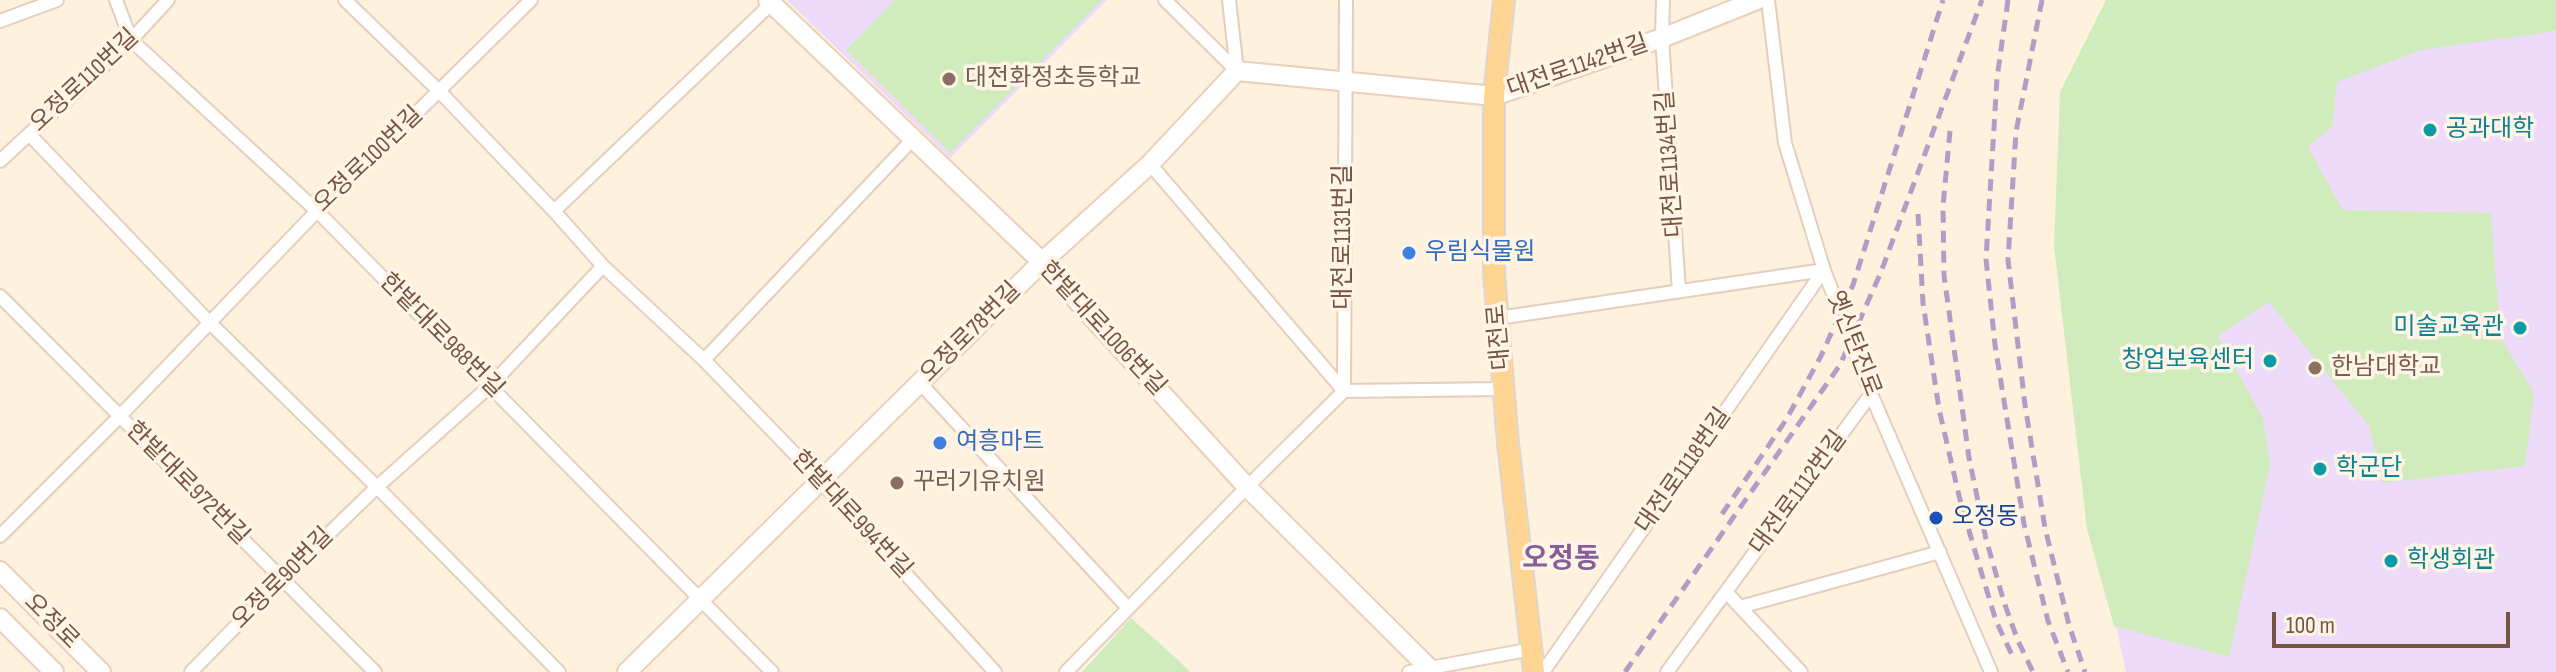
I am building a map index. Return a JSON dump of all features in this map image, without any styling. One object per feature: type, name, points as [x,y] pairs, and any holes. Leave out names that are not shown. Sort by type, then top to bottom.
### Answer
[{"type":"main road","name":"대전로","points":[[1504,0],[1494,96],[1493,231],[1508,443],[1534,672]]},
{"type":"street","points":[[0,21],[57,0]]},
{"type":"street","name":"한밭대로988번길","points":[[116,0],[131,40],[317,211],[772,672]]},
{"type":"street","name":"오정로110번길","points":[[0,161],[131,40],[168,0]]},
{"type":"street","name":"한밭대로994번길","points":[[345,0],[440,92],[603,266],[704,360],[822,482],[995,672]]},
{"type":"street","name":"오정로100번길","points":[[0,536],[317,211],[531,0]]},
{"type":"street","points":[[1165,0],[1237,71],[1494,96]]},
{"type":"street","points":[[1229,0],[1237,71]]},
{"type":"street","points":[[1345,83],[1346,0]]},
{"type":"street","name":"대전로1142번길","points":[[1662,38],[1663,0]]},
{"type":"street","name":"대전로1142번길","points":[[1494,96],[1662,38],[1757,0]]},
{"type":"street","name":"옛신탄진로","points":[[1768,0],[1785,143],[1824,270],[1871,394],[1991,672]]},
{"type":"street","points":[[554,211],[770,2]]},
{"type":"street","name":"한밭대로1006번길","points":[[770,2],[1042,262],[1247,487],[1431,669]]},
{"type":"street","name":"대전로1134번길","points":[[1662,38],[1679,291]]},
{"type":"street","name":"오정로78번길","points":[[627,672],[1042,262],[1150,164],[1237,71]]},
{"type":"street","name":"대전로1131번길","points":[[1344,391],[1345,83]]},
{"type":"street","points":[[29,134],[209,322],[559,672]]},
{"type":"street","points":[[704,360],[912,140]]},
{"type":"street","points":[[1150,164],[1344,391]]},
{"type":"street","name":"오정로90번길","points":[[191,672],[377,487],[491,385],[603,266]]},
{"type":"street","points":[[1498,318],[1824,270]]},
{"type":"street","name":"대전로1118번길","points":[[1543,672],[1824,270]]},
{"type":"street","name":"한밭대로972번길","points":[[0,296],[375,672]]},
{"type":"street","points":[[920,383],[1128,608]]},
{"type":"street","points":[[1066,672],[1344,391],[1504,389]]},
{"type":"street","name":"대전로1112번길","points":[[1667,672],[1871,394]]},
{"type":"street","points":[[1740,607],[1940,552]]},
{"type":"street","name":"오정로","points":[[0,571],[101,672]]},
{"type":"street","points":[[1726,592],[1801,672]]},
{"type":"street","name":"오정로","points":[[0,618],[54,672]]},
{"type":"street","points":[[1409,672],[1532,649]]},
{"type":"shaded area","name":"대전화정초등학교","points":[[787,0],[1107,0],[950,158]]},
{"type":"shaded area","name":"한남대학교","points":[[2114,0],[2556,0],[2556,672],[2126,672],[2085,483]]},
{"type":"green space","name":"대전화정초등학교","points":[[895,0],[1102,0],[950,153],[846,50]]},
{"type":"green space","name":"한남대학교","points":[[2106,0],[2556,0],[2556,31],[2421,50],[2337,82],[2332,127],[2308,147],[2343,210],[2491,213],[2500,337],[2534,393],[2525,466],[2383,483],[2369,426],[2269,302],[2218,336],[2263,418],[2270,465],[2229,657],[2114,626],[2087,529],[2054,246],[2060,92]]},
{"type":"green space","points":[[1131,618],[1178,660],[1190,672],[1082,672]]},
{"type":"railway","points":[[1722,514],[1786,420],[1821,356],[1853,285],[1943,0]]},
{"type":"railway","points":[[1625,672],[1840,365],[1881,272],[1982,0]]},
{"type":"railway","points":[[2008,0],[1997,78],[1986,259],[1995,345],[2024,524],[2048,621],[2068,672]]},
{"type":"railway","points":[[2042,0],[2016,132],[2008,260],[2025,405],[2045,528],[2069,625],[2085,672]]},
{"type":"railway","points":[[1950,131],[1943,206],[1944,275],[1969,458],[1986,539],[2004,602],[2033,672]]},
{"type":"railway","points":[[1918,214],[1923,303],[1939,409],[1980,568],[1996,621],[2013,657]]},
{"type":"place","name":"대전화정초등학교","points":[[949,79]]},
{"type":"place","name":"공과대학","points":[[2430,130]]},
{"type":"place","name":"우림식물원","points":[[1409,253]]},
{"type":"place","name":"미술교육관","points":[[2520,328]]},
{"type":"place","name":"창업보육센터","points":[[2270,361]]},
{"type":"place","name":"한남대학교","points":[[2315,368]]},
{"type":"place","name":"여흥마트","points":[[940,443]]},
{"type":"place","name":"학군단","points":[[2320,469]]},
{"type":"place","name":"꾸러기유치원","points":[[897,483]]},
{"type":"place","name":"오정동","points":[[1936,518]]},
{"type":"place","name":"학생회관","points":[[2391,561]]},
{"type":"district","name":"오정동","points":[[1561,560]]}]
